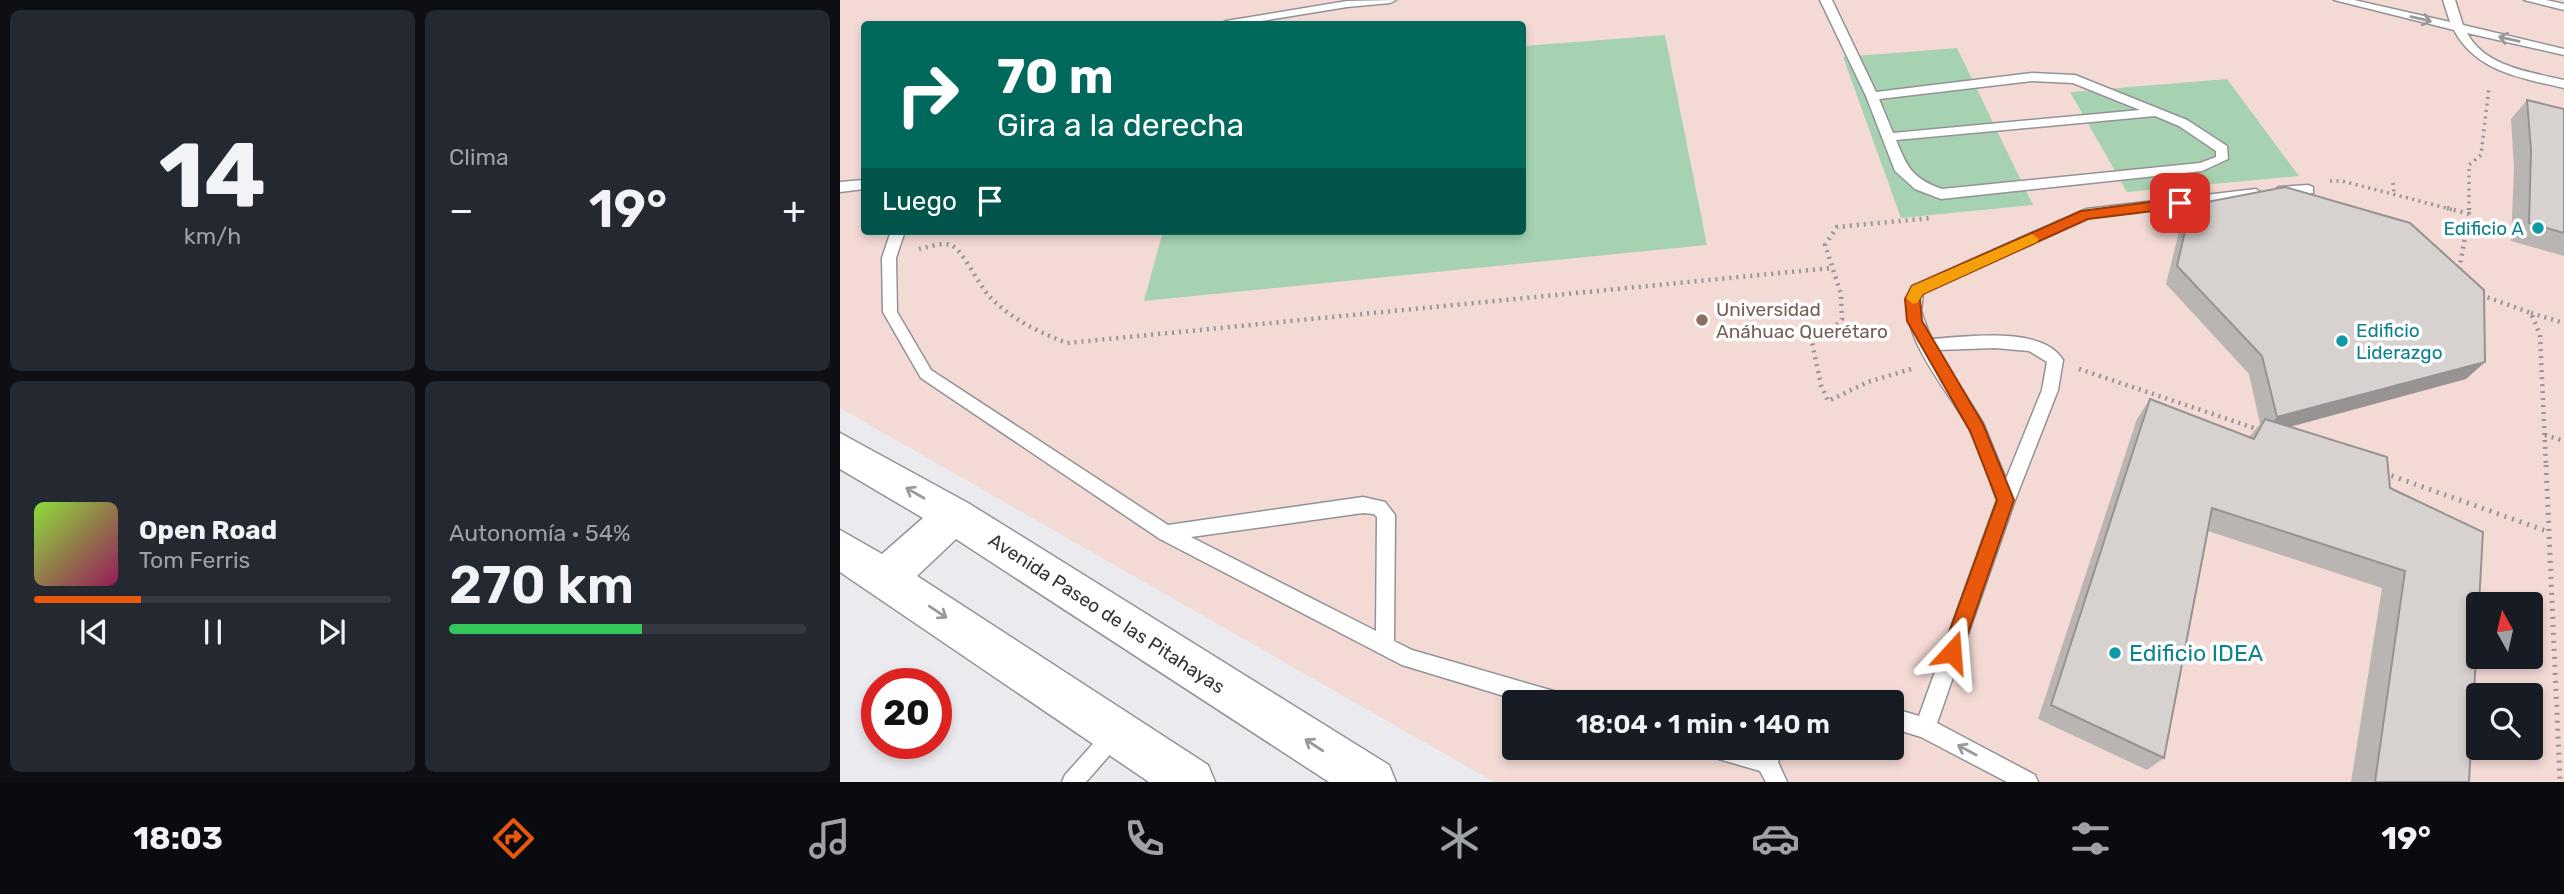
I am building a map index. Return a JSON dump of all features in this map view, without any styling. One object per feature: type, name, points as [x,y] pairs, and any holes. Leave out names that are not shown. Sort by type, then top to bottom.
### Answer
[{"type":"street","name":"Avenida Paseo de las Pitahayas","points":[[840,449],[954,516],[1371,782]]},
{"type":"street","points":[[886,577],[954,516]]},
{"type":"street","points":[[840,549],[886,577],[1191,782]]},
{"type":"lane","points":[[1244,21],[1347,4],[1390,0]]},
{"type":"lane","points":[[1826,0],[1872,96],[1902,171],[1920,186],[1941,194],[2202,167],[2222,159],[2222,149],[2183,123],[2075,79],[2032,77],[1872,96]]},
{"type":"lane","points":[[2340,0],[2564,52]]},
{"type":"lane","points":[[2449,0],[2455,27],[2480,58],[2491,66],[2564,83]]},
{"type":"lane","points":[[2530,0],[2564,7]]},
{"type":"lane","points":[[1889,137],[2154,113]]},
{"type":"lane","points":[[840,187],[861,185]]},
{"type":"lane","points":[[2006,500],[1977,428],[1914,321],[1913,299],[1917,290],[2086,214],[2313,186]]},
{"type":"lane","points":[[897,235],[889,258],[890,312],[926,374],[1166,533],[1409,657],[1518,690]]},
{"type":"lane","points":[[1925,728],[2006,500],[2050,390],[2055,360],[2047,350],[2030,343],[1926,345]]},
{"type":"lane","points":[[1166,533],[1363,505],[1379,507],[1386,515],[1385,645]]},
{"type":"lane","points":[[1904,722],[1925,728],[2028,782]]},
{"type":"lane","points":[[1072,782],[1116,732]]},
{"type":"lane","points":[[1772,760],[1777,782]]},
{"type":"path","points":[[2461,284],[2459,263],[2469,214],[2469,165],[2481,155],[2491,66]]},
{"type":"path","points":[[2313,186],[2342,181],[2469,214]]},
{"type":"path","points":[[2393,183],[2393,194]]},
{"type":"path","points":[[1939,365],[1886,374],[1828,401],[1821,385],[1810,333],[1832,330],[1842,319],[1841,294],[1825,245],[1837,227],[1945,216]]},
{"type":"path","points":[[889,258],[936,244],[948,244],[959,250],[967,268],[1001,309],[1037,333],[1068,343],[1831,268]]},
{"type":"path","points":[[2471,292],[2508,302],[2531,313],[2564,323]]},
{"type":"path","points":[[2531,313],[2540,335],[2560,782]]},
{"type":"path","points":[[2055,360],[2267,433]]},
{"type":"path","points":[[2545,435],[2564,441]]},
{"type":"path","points":[[2373,469],[2549,532]]},
{"type":"shaded area","name":"Universidad Anáhuac Querétaro","points":[[840,0],[2564,0],[2564,782],[1494,782],[840,408]]},
{"type":"green space","points":[[1665,35],[1707,245],[1144,301],[1162,235],[1526,235],[1526,46]]},
{"type":"green space","points":[[1957,48],[2033,205],[1901,218],[1843,57]]},
{"type":"green space","points":[[2227,79],[2299,176],[2127,192],[2070,92]]},
{"type":"building","points":[[2527,100],[2564,109],[2564,233],[2529,223],[2531,150]]},
{"type":"building","name":"Edificio Liderazgo","points":[[2285,187],[2410,223],[2484,290],[2485,362],[2277,417],[2262,356],[2177,266],[2191,205]]},
{"type":"building","name":"Edificio IDEA","points":[[2150,399],[2254,439],[2265,419],[2387,457],[2390,488],[2483,532],[2480,592],[2466,592],[2466,669],[2475,669],[2475,683],[2466,683],[2466,760],[2470,760],[2469,782],[2375,782],[2405,571],[2212,508],[2164,758],[2051,705]]},
{"type":"slow traffic","points":[[1913,298],[1917,290],[2032,239]]},
{"type":"place","name":"Edificio A","points":[[2538,228]]},
{"type":"place","name":"Universidad Anáhuac Querétaro","points":[[1702,320]]},
{"type":"place","name":"Edificio Liderazgo","points":[[2342,341]]},
{"type":"place","name":"Edificio IDEA","points":[[2115,653]]},
{"type":"route","points":[[1952,652],[2006,500],[1977,428],[1914,321],[1913,299],[1917,290],[2086,214],[2180,203]]}]
